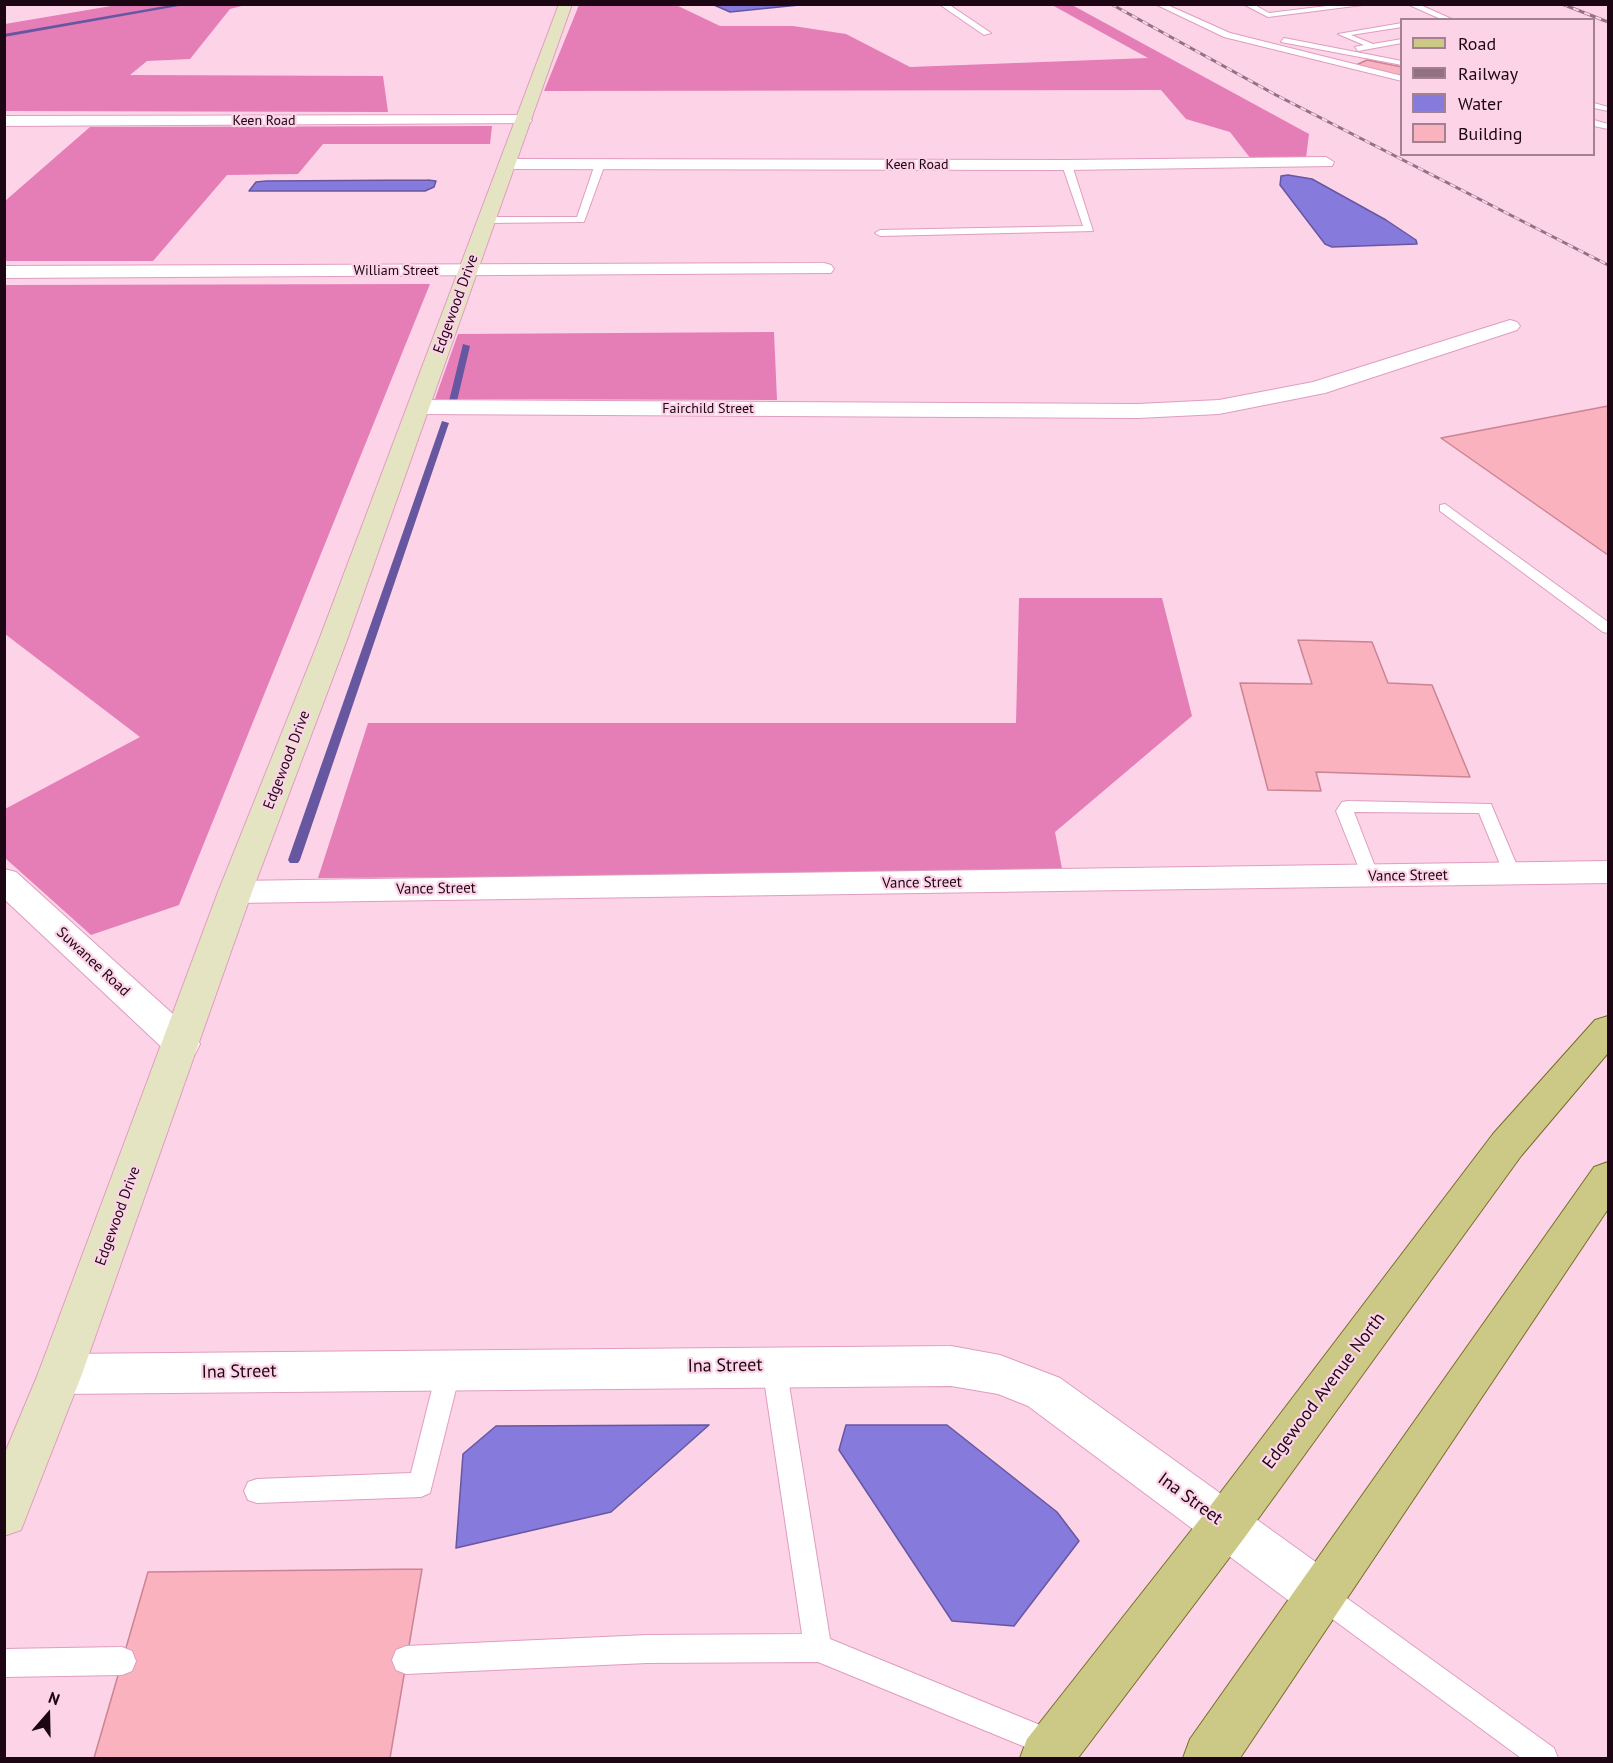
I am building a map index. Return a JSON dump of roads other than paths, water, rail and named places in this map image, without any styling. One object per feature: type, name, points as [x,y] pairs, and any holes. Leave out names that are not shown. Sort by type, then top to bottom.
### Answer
[{"type":"main road","name":"Edgewood Avenue North","points":[[1051,1752],[1225,1525],[1507,1145],[1608,1029]]},
{"type":"main road","points":[[1209,1758],[1608,1178]]},
{"type":"street","name":"Edgewood Drive","points":[[4,1514],[60,1374],[182,1044],[235,892],[333,640],[566,4]]},
{"type":"street","name":"Keen Road","points":[[4,120],[524,120]]},
{"type":"street","name":"Keen Road","points":[[508,164],[1066,165],[1326,162]]},
{"type":"street","name":"William Street","points":[[4,272],[824,268]]},
{"type":"street","name":"Fairchild Street","points":[[419,407],[1138,411],[1219,407],[1317,388],[1510,326]]},
{"type":"street","name":"Vance Street","points":[[235,892],[1608,872]]},
{"type":"street","name":"Suwanee Road","points":[[4,880],[182,1044]]},
{"type":"street","name":"Ina Street","points":[[60,1374],[951,1366],[1000,1375],[1044,1392],[1321,1595]]},
{"type":"lane","points":[[942,4],[987,33]]},
{"type":"lane","points":[[1158,4],[1227,35],[1266,47],[1400,79]]},
{"type":"lane","points":[[1246,4],[1268,15],[1367,4]]},
{"type":"lane","points":[[1410,4],[1446,18]]},
{"type":"lane","points":[[1191,19],[1246,33],[1400,63]]},
{"type":"lane","points":[[1372,46],[1342,34],[1400,25]]},
{"type":"lane","points":[[1344,51],[1400,40]]},
{"type":"lane","points":[[487,220],[579,224],[600,164]]},
{"type":"lane","points":[[880,233],[1089,230],[1066,165]]},
{"type":"lane","points":[[1444,508],[1608,628]]},
{"type":"lane","points":[[1370,877],[1345,811],[1348,806],[1485,808],[1512,875]]},
{"type":"lane","points":[[774,1366],[818,1648]]},
{"type":"lane","points":[[257,1491],[421,1485],[449,1369]]},
{"type":"lane","points":[[1321,1595],[1544,1758]]},
{"type":"lane","points":[[406,1660],[647,1649],[818,1648],[1051,1752]]},
{"type":"lane","points":[[4,1663],[122,1661]]},
{"type":"water","points":[[714,5],[799,5],[730,12]]},
{"type":"water","points":[[1281,176],[1312,179],[1386,220],[1416,240],[1417,244],[1332,247],[1325,244],[1280,185]]},
{"type":"water","points":[[266,181],[436,181],[434,187],[425,191],[249,191],[256,182]]},
{"type":"water","points":[[709,1425],[611,1512],[456,1548],[463,1454],[496,1426]]},
{"type":"water","points":[[846,1425],[947,1425],[1057,1512],[1079,1541],[1014,1626],[952,1621],[839,1450]]},
{"type":"waterway","points":[[4,36],[188,4]]},
{"type":"waterway","points":[[453,401],[466,346]]},
{"type":"waterway","points":[[294,860],[445,423]]},
{"type":"railway","points":[[1111,4],[1276,95],[1608,265]]},
{"type":"railway","points":[[1562,4],[1608,22]]}]
